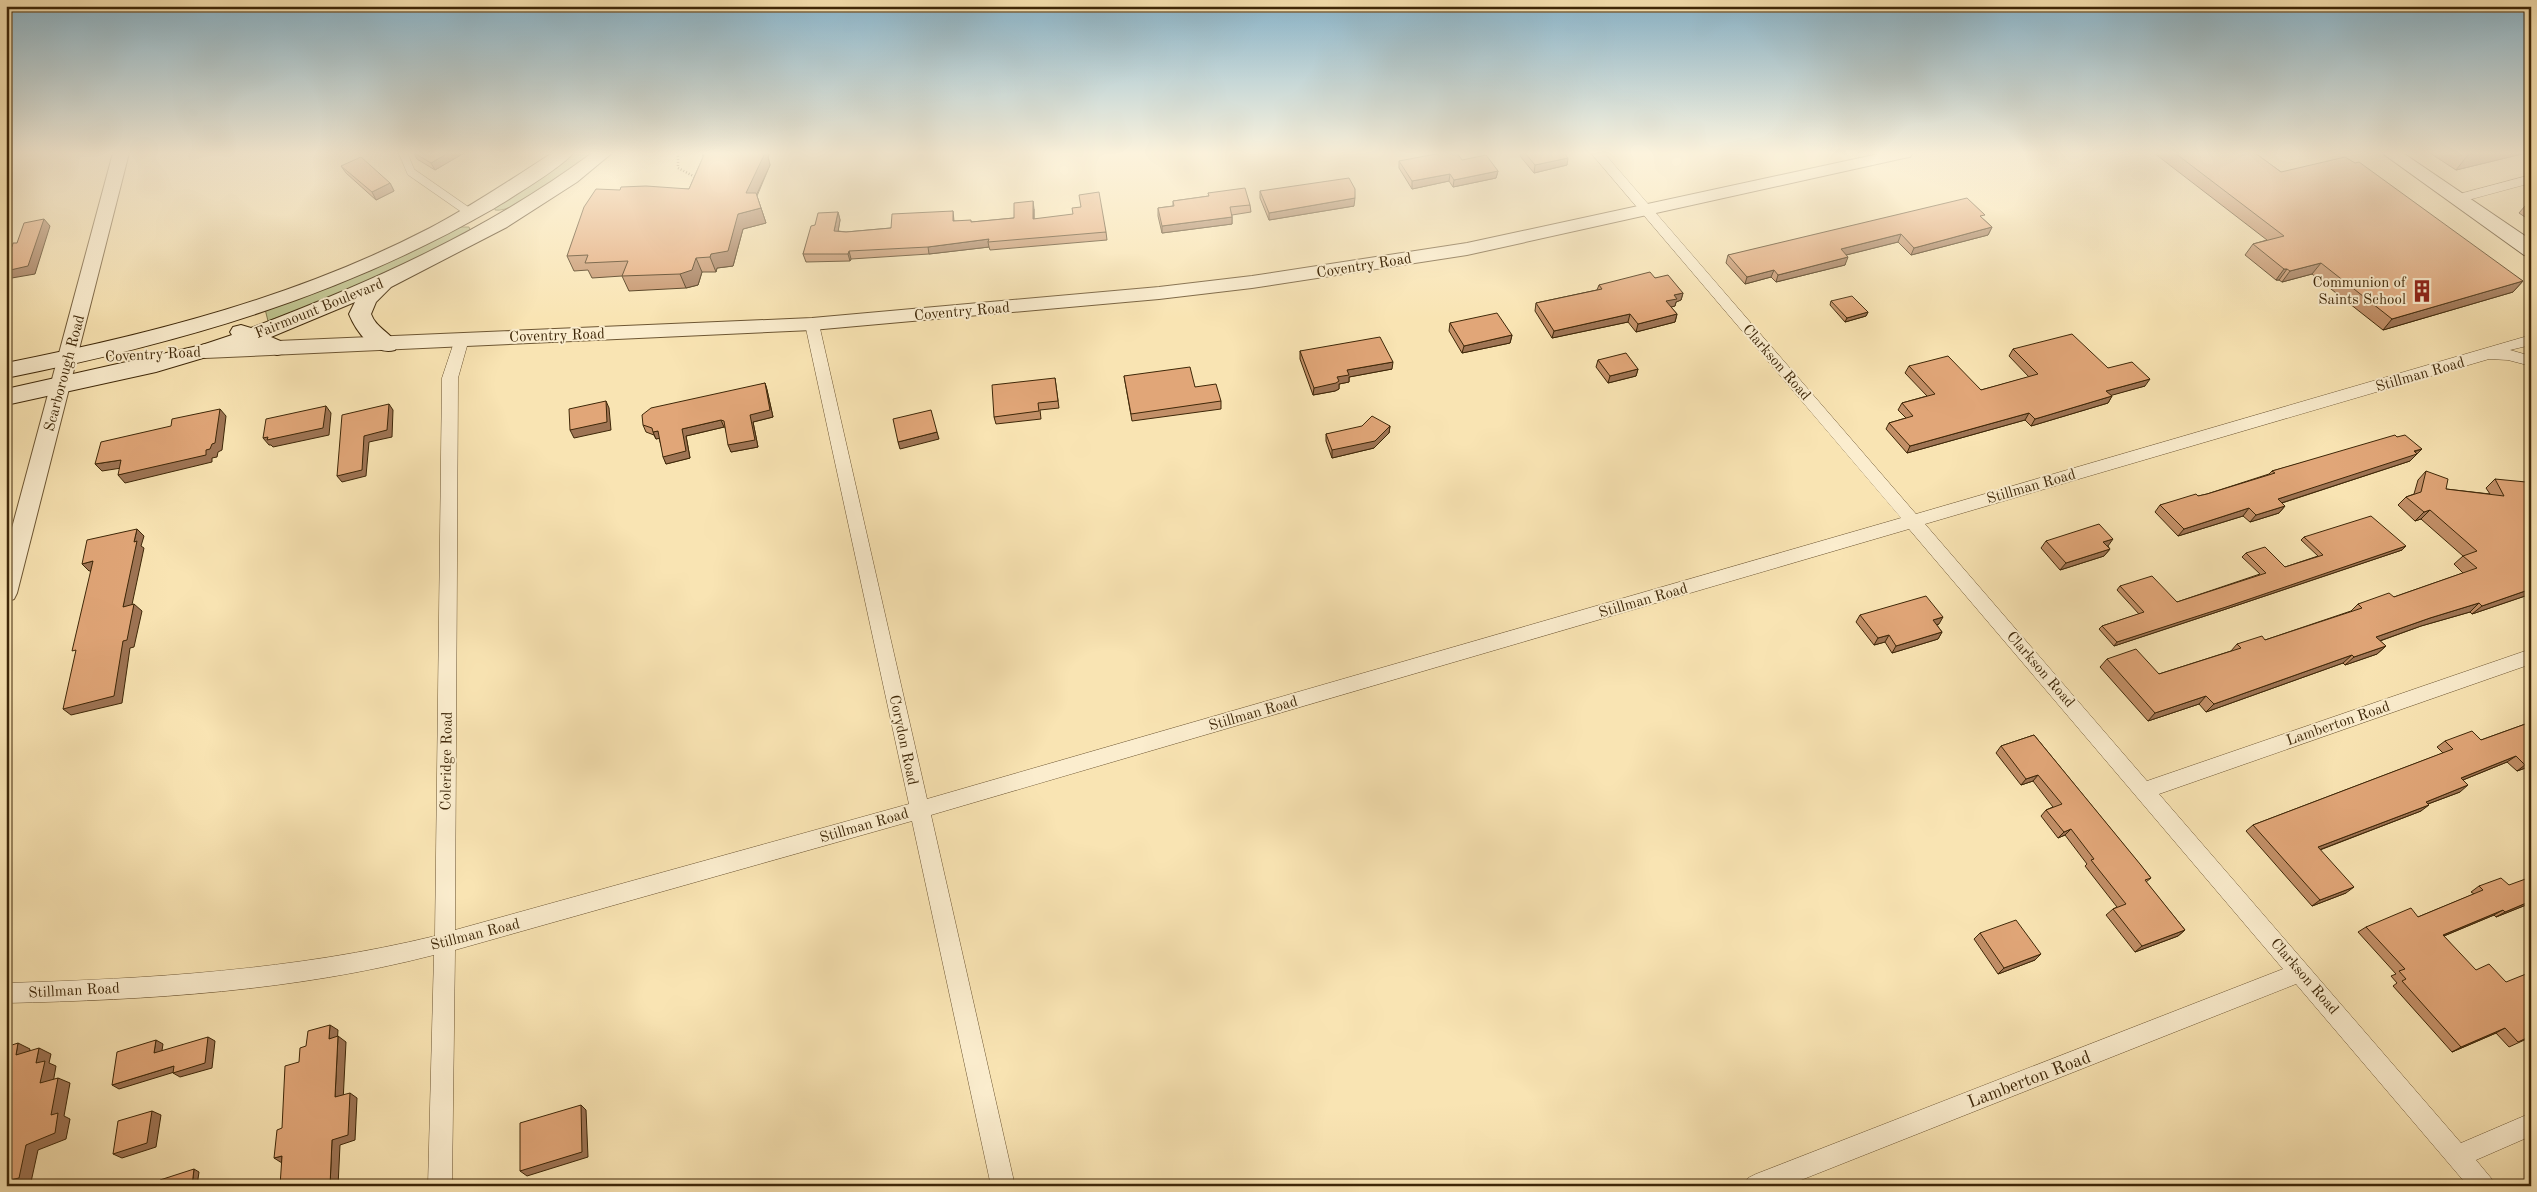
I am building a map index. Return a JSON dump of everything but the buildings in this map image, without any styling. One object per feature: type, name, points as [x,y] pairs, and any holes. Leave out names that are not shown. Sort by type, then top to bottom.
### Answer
[{"type":"main road","name":"Fairmount Boulevard","points":[[6,371],[126,346],[243,312],[362,266],[477,209]]},
{"type":"main road","name":"Fairmount Boulevard","points":[[6,397],[205,352],[250,337],[385,281],[492,227],[521,209]]},
{"type":"main road","points":[[2471,209],[2531,250]]},
{"type":"main road","points":[[470,213],[492,227]]},
{"type":"main road","points":[[385,281],[367,299],[360,314],[366,327],[387,345]]},
{"type":"main road","points":[[243,312],[235,325],[250,337],[276,348]]},
{"type":"main road","name":"Coventry Road","points":[[6,355],[68,359],[205,352]]},
{"type":"main road","points":[[6,385],[62,384]]},
{"type":"street","name":"Scarborough Road","points":[[6,593],[107,209]]},
{"type":"street","name":"Clarkson Road","points":[[1645,209],[2302,972],[2483,1186]]},
{"type":"street","name":"Coventry Road","points":[[205,352],[812,324],[1079,301],[1252,282],[1467,249],[1658,209]]},
{"type":"street","name":"Corydon Road","points":[[812,324],[1003,1186]]},
{"type":"street","name":"Coleridge Road","points":[[440,1186],[445,942],[450,378],[462,339]]},
{"type":"street","name":"Stillman Road","points":[[6,993],[179,984],[275,974],[385,957],[445,942],[919,809],[2486,355],[2498,348],[2531,340]]},
{"type":"street","name":"Stillman Road","points":[[2486,355],[2508,355],[2531,361]]},
{"type":"street","name":"Lamberton Road","points":[[2145,790],[2531,656]]},
{"type":"street","name":"Lamberton Road","points":[[1756,1186],[2302,972]]},
{"type":"street","points":[[2458,1156],[2531,1124]]},
{"type":"lane","points":[[464,209],[470,213]]},
{"type":"green space","points":[[458,227],[469,227],[470,230],[467,234],[379,279],[268,321],[265,309]]},
{"type":"place","name":"Communion of Saints School","points":[[2422,291]]}]
